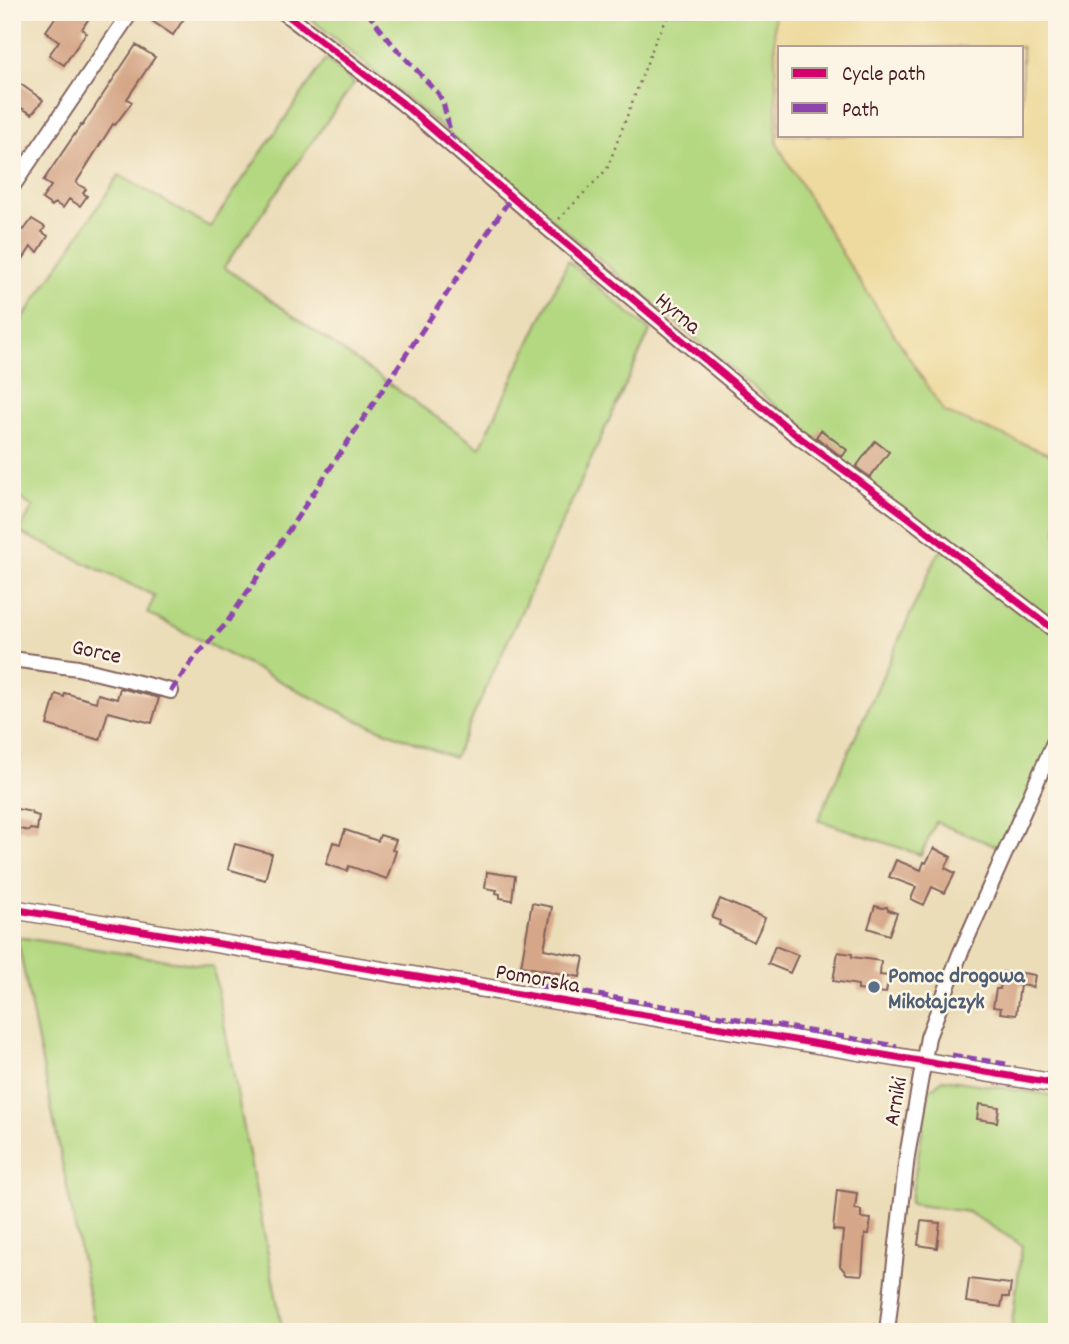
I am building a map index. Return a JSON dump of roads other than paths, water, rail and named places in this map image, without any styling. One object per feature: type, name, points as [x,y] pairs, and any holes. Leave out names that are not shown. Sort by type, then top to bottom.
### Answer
[{"type":"street","points":[[12,187],[131,12]]},
{"type":"street","name":"Hyrna","points":[[284,12],[401,102],[795,435],[908,517],[1057,632]]},
{"type":"street","name":"Gorce","points":[[12,659],[78,668],[171,691]]},
{"type":"street","name":"Arniki","points":[[887,1332],[907,1156],[930,1030],[1005,849],[1057,736]]},
{"type":"street","name":"Pomorska","points":[[12,909],[1057,1084]]},
{"type":"place","name":"Pomoc drogowa Mikołajczyk","points":[[874,987]]}]
